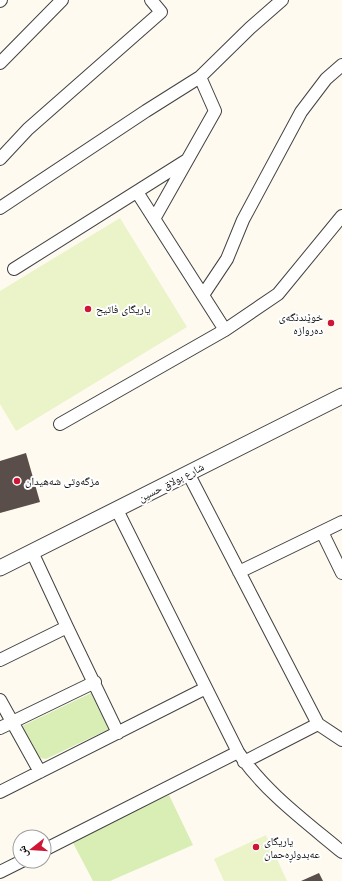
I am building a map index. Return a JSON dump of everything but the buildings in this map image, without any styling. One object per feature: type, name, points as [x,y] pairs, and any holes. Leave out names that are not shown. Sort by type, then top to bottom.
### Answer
[{"type":"street","points":[[0,63],[62,0]]},
{"type":"street","points":[[0,159],[28,129],[161,12],[151,0]]},
{"type":"street","points":[[0,208],[200,77],[250,28],[282,0]]},
{"type":"street","points":[[203,295],[227,259],[243,220],[301,112],[326,79],[342,65]]},
{"type":"street","points":[[154,219],[215,111],[200,77]]},
{"type":"street","points":[[14,269],[187,160]]},
{"type":"street","points":[[137,192],[225,330]]},
{"type":"street","points":[[60,424],[225,330],[278,294],[342,216]]},
{"type":"street","name":"شارع بولاق حسين","points":[[0,568],[342,396]]},
{"type":"street","points":[[188,473],[318,724],[342,740]]},
{"type":"street","points":[[117,510],[244,762],[275,796],[342,852]]},
{"type":"street","points":[[239,572],[342,522]]},
{"type":"street","points":[[322,532],[342,574]]},
{"type":"street","points":[[32,552],[118,733]]},
{"type":"street","points":[[0,660],[67,627]]},
{"type":"street","points":[[0,728],[95,682]]},
{"type":"street","points":[[0,792],[206,688]]},
{"type":"street","points":[[0,700],[40,772]]},
{"type":"street","points":[[244,762],[318,724]]},
{"type":"street","points":[[52,846],[238,752]]},
{"type":"street","points":[[0,872],[12,866]]},
{"type":"green space","name":"یاریگای فاتیح","points":[[120,218],[187,327],[16,431],[0,404],[0,291]]},
{"type":"green space","points":[[91,693],[109,729],[46,759],[36,757],[20,727]]},
{"type":"green space","points":[[169,795],[193,845],[110,881],[93,881],[72,841]]},
{"type":"green space","name":"یاریگای عەبدولڕەحمان","points":[[266,835],[287,881],[224,881],[214,859]]},
{"type":"place","name":"یاریگای فاتیح","points":[[88,309]]},
{"type":"place","name":"خوێندنگەی دەروازە","points":[[331,323]]},
{"type":"place","name":"مزگەوتی شەهیدان","points":[[17,481]]},
{"type":"place","name":"یاریگای عەبدولڕەحمان","points":[[256,847]]}]
